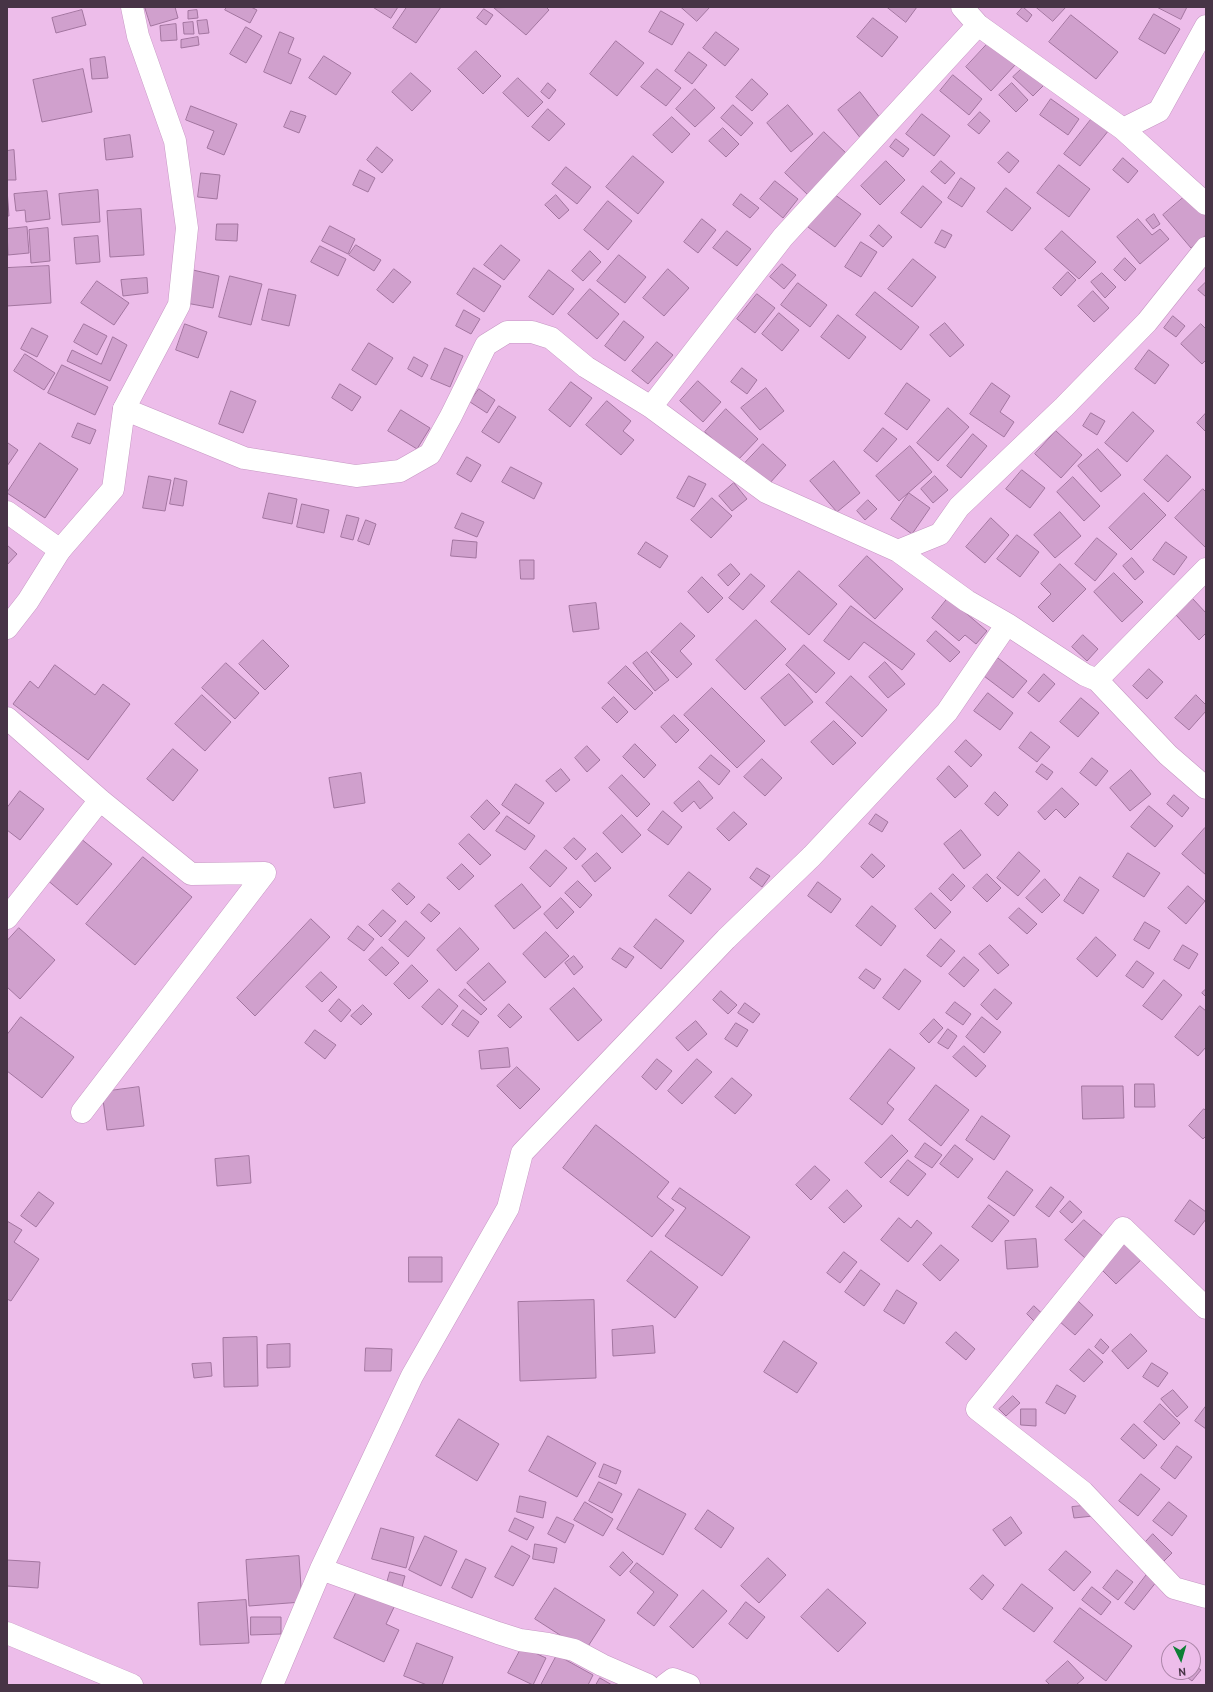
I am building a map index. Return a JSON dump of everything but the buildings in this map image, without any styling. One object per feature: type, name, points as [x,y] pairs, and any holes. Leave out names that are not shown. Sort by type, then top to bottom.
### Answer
[{"type":"street","points":[[7,628],[28,601],[60,550],[113,489],[124,409],[179,305],[187,228],[175,141],[138,36],[132,7]]},
{"type":"street","points":[[962,7],[978,25],[1123,129],[1206,204]]},
{"type":"street","points":[[651,407],[783,237],[978,25]]},
{"type":"street","points":[[1123,129],[1159,111],[1206,26]]},
{"type":"street","points":[[898,551],[940,534],[959,507],[1064,407],[1147,322],[1206,248]]},
{"type":"street","points":[[124,409],[244,458],[356,476],[400,471],[430,454],[451,416],[486,345],[507,332],[532,332],[550,338],[586,367],[651,407],[766,492],[898,551],[967,601],[1007,624],[1085,675],[1097,680],[1168,755],[1206,788]]},
{"type":"street","points":[[7,512],[60,550]]},
{"type":"street","points":[[1097,680],[1206,569]]},
{"type":"street","points":[[272,1685],[321,1569],[412,1376],[508,1208],[522,1153],[726,939],[812,856],[946,712],[1007,624]]},
{"type":"street","points":[[7,718],[100,800],[191,874],[265,873],[82,1112]]},
{"type":"street","points":[[7,918],[100,800]]},
{"type":"street","points":[[1206,1308],[1123,1228],[978,1409],[1083,1492],[1174,1588],[1206,1597]]},
{"type":"street","points":[[321,1569],[498,1633],[520,1640],[574,1650],[602,1665],[648,1685]]},
{"type":"street","points":[[7,1633],[132,1685]]},
{"type":"street","points":[[665,1685],[673,1679],[689,1685]]}]
